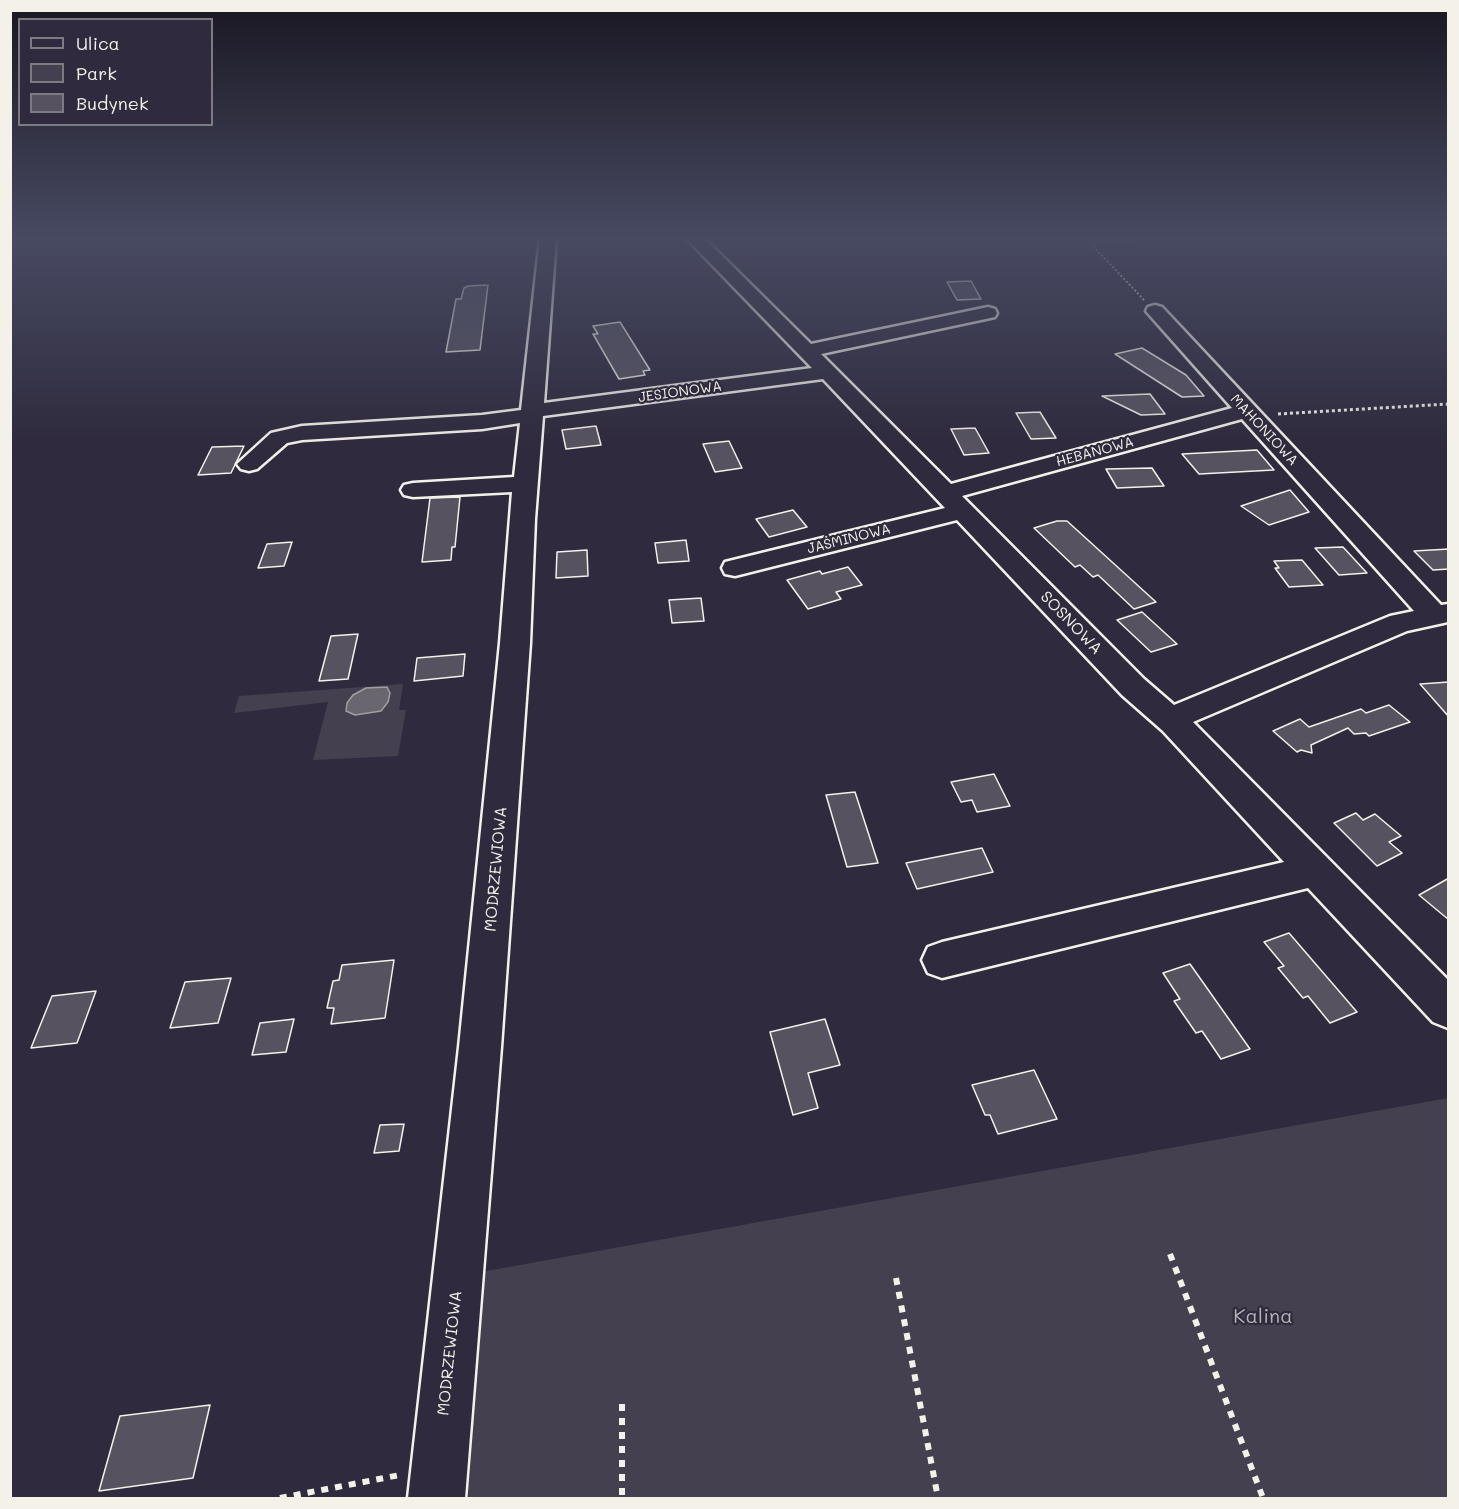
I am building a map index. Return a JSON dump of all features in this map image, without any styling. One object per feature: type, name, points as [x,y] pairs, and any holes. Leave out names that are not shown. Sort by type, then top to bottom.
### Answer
[{"type":"street","name":"MODRZEWIOWA","points":[[438,1484],[480,1047],[542,308]]},
{"type":"street","name":"SOSNOWA","points":[[764,308],[1133,687],[1170,718],[1449,1008]]},
{"type":"street","name":"MAHONIOWA","points":[[1155,312],[1440,620]]},
{"type":"street","points":[[807,351],[988,313]]},
{"type":"street","name":"JESIONOWA","points":[[249,464],[279,438],[302,433],[482,422],[828,372]]},
{"type":"street","name":"HEBANOWA","points":[[953,502],[1248,413]]},
{"type":"street","points":[[413,490],[527,484]]},
{"type":"street","name":"JAŚMINOWA","points":[[735,568],[953,502]]},
{"type":"street","points":[[1170,718],[1400,623],[1440,620]]},
{"type":"street","points":[[942,960],[1316,870]]},
{"type":"path","points":[[1152,308],[1155,312]]},
{"type":"path","points":[[1248,413],[1449,405]]},
{"type":"path","points":[[1170,1254],[1263,1498]]},
{"type":"path","points":[[897,1278],[938,1498]]},
{"type":"path","points":[[622,1404],[622,1498]]},
{"type":"path","points":[[280,1498],[438,1484]]},
{"type":"green space","points":[[403,684],[399,710],[406,710],[398,756],[313,760],[328,702],[234,713],[239,696]]},
{"type":"green space","name":"Kalina","points":[[1448,1098],[1448,1498],[452,1498],[481,1272]]},
{"type":"shaded area","points":[[387,687],[390,693],[388,702],[381,711],[355,715],[346,711],[347,703],[353,695],[366,688]]},
{"type":"building","points":[[454,308],[485,308],[480,350],[446,352]]},
{"type":"building","points":[[620,322],[650,370],[643,371],[645,375],[619,379],[593,334],[598,334],[593,326]]},
{"type":"building","points":[[1142,348],[1186,375],[1204,396],[1182,397],[1115,354]]},
{"type":"building","points":[[1150,394],[1165,414],[1141,415],[1102,396]]},
{"type":"building","points":[[1040,412],[1056,438],[1031,439],[1016,413]]},
{"type":"building","points":[[596,426],[601,445],[566,449],[562,430]]},
{"type":"building","points":[[975,428],[989,453],[964,455],[951,429]]},
{"type":"building","points":[[729,441],[742,468],[715,472],[703,444]]},
{"type":"building","points":[[244,446],[231,473],[198,475],[212,447]]},
{"type":"building","points":[[1257,450],[1274,470],[1199,474],[1182,454]]},
{"type":"building","points":[[1152,468],[1164,486],[1117,488],[1106,469]]},
{"type":"building","points":[[1290,490],[1309,512],[1269,525],[1241,506]]},
{"type":"building","points":[[460,497],[455,547],[452,547],[451,560],[422,562],[430,498]]},
{"type":"building","points":[[793,510],[807,527],[769,537],[756,519]]},
{"type":"building","points":[[1057,521],[1067,521],[1156,602],[1134,609],[1098,575],[1093,577],[1080,565],[1075,567],[1034,528]]},
{"type":"building","points":[[686,540],[689,561],[658,563],[655,543]]},
{"type":"building","points":[[292,542],[284,566],[258,568],[267,544]]},
{"type":"building","points":[[1343,547],[1367,573],[1339,575],[1315,548]]},
{"type":"building","points":[[1449,549],[1449,569],[1433,570],[1414,551]]},
{"type":"building","points":[[587,550],[588,576],[556,578],[557,552]]},
{"type":"building","points":[[1302,560],[1323,585],[1289,587],[1275,568],[1279,568],[1274,561]]},
{"type":"building","points":[[848,567],[862,585],[836,592],[841,599],[808,609],[787,580],[820,571],[822,574]]},
{"type":"building","points":[[701,598],[704,621],[672,623],[669,600]]},
{"type":"building","points":[[1142,612],[1177,644],[1151,652],[1117,620]]},
{"type":"building","points":[[358,634],[348,679],[319,681],[331,636]]},
{"type":"building","points":[[465,654],[463,676],[414,681],[417,658]]},
{"type":"building","points":[[1449,682],[1449,717],[1420,684]]},
{"type":"building","points":[[1389,705],[1410,722],[1369,736],[1366,733],[1354,734],[1348,728],[1311,745],[1312,753],[1301,750],[1297,752],[1273,731],[1300,719],[1309,727],[1361,709],[1366,713]]},
{"type":"building","points":[[994,774],[1010,806],[977,812],[972,800],[961,802],[951,782]]},
{"type":"building","points":[[855,792],[878,863],[847,867],[826,795]]},
{"type":"building","points":[[1356,813],[1363,820],[1375,814],[1401,836],[1389,842],[1402,853],[1377,866],[1334,823]]},
{"type":"building","points":[[982,848],[993,872],[917,889],[906,863]]},
{"type":"building","points":[[1449,878],[1449,920],[1419,895]]},
{"type":"building","points":[[1289,933],[1357,1012],[1330,1023],[1308,996],[1303,998],[1278,968],[1284,966],[1264,942]]},
{"type":"building","points":[[394,960],[385,1018],[331,1024],[334,1008],[327,1008],[333,981],[339,980],[342,965]]},
{"type":"building","points":[[1190,964],[1250,1049],[1221,1059],[1202,1031],[1196,1033],[1174,1001],[1180,999],[1163,973]]},
{"type":"building","points":[[231,978],[218,1023],[170,1028],[185,982]]},
{"type":"building","points":[[96,991],[77,1043],[31,1048],[52,996]]},
{"type":"building","points":[[294,1019],[286,1052],[252,1055],[260,1023]]},
{"type":"building","points":[[825,1019],[840,1065],[808,1073],[818,1108],[793,1115],[770,1032]]},
{"type":"building","points":[[1034,1070],[1057,1119],[998,1134],[990,1115],[985,1115],[972,1085]]},
{"type":"building","points":[[404,1124],[399,1151],[374,1153],[380,1125]]},
{"type":"building","points":[[210,1405],[193,1478],[99,1491],[120,1416]]}]
